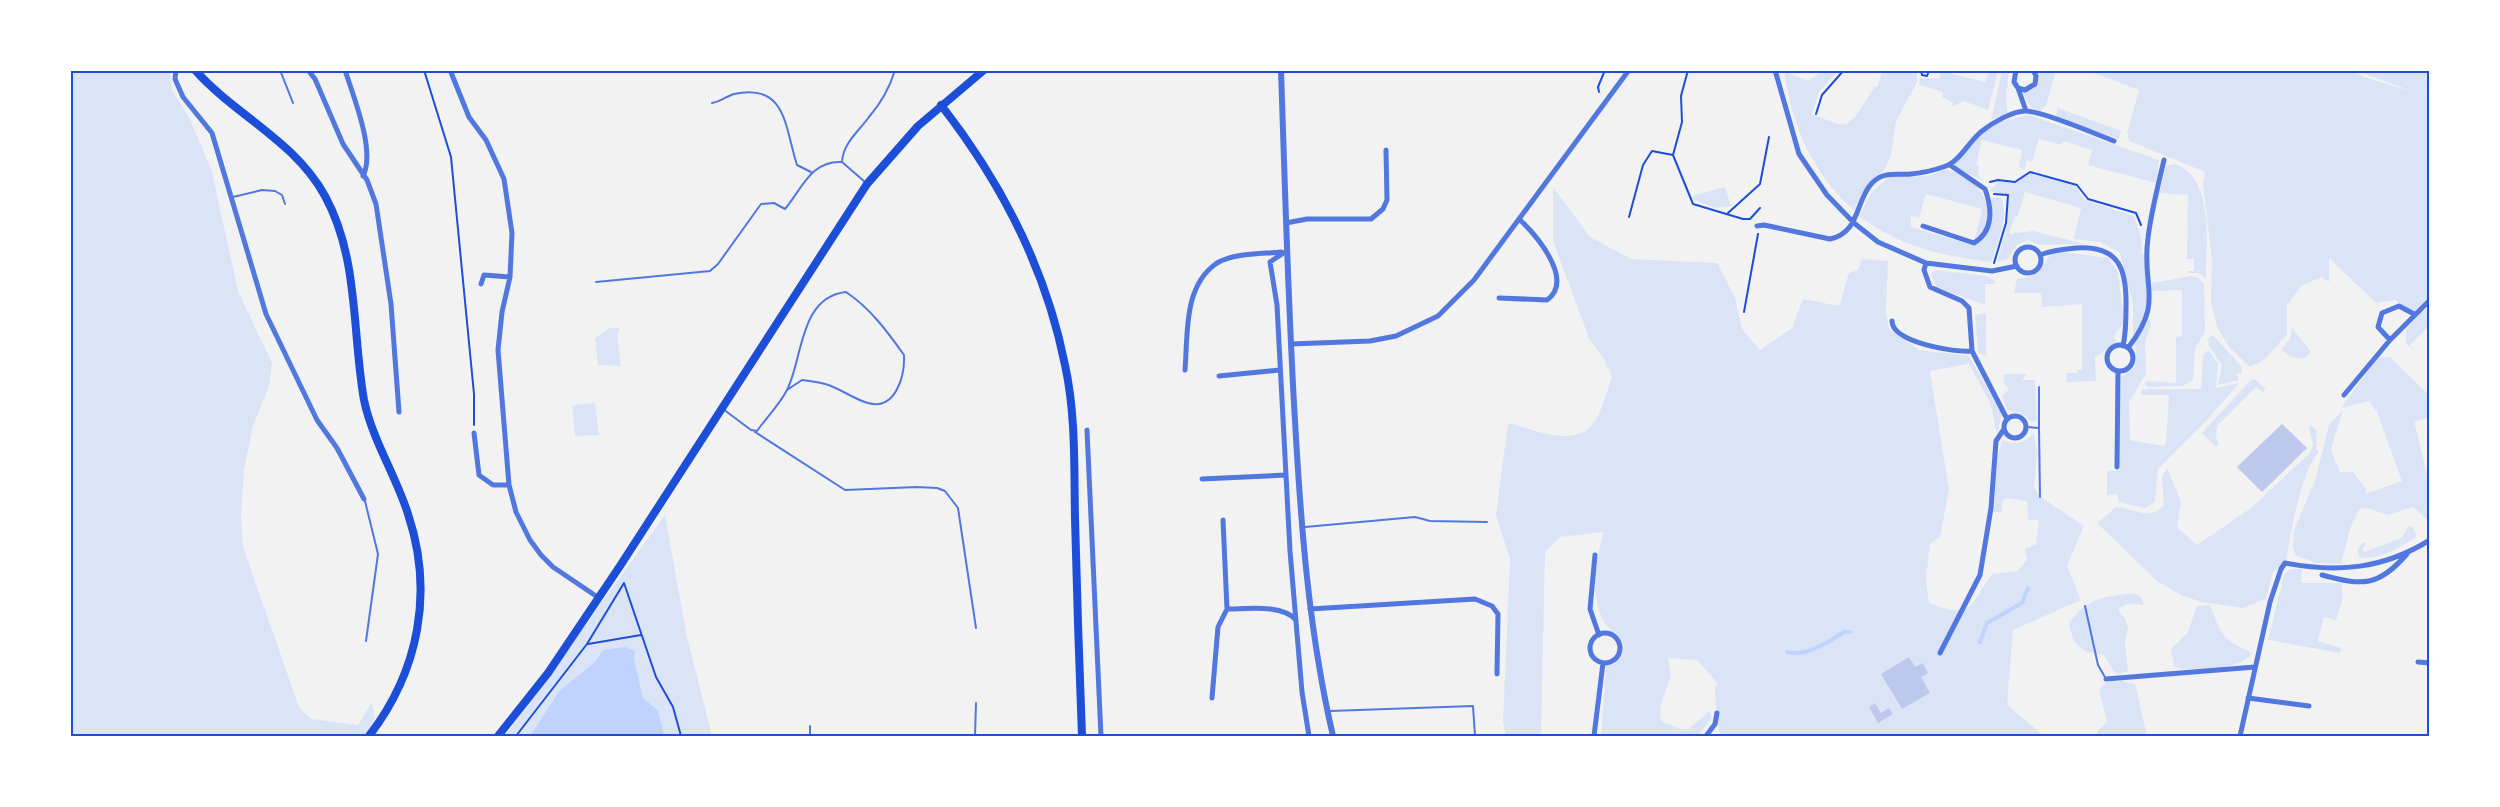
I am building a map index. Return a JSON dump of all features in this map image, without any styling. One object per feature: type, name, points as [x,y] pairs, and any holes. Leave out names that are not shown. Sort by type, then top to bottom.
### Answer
[{"type":"main road","points":[[195,70],[208,85],[271,133],[306,167],[325,196],[338,225],[346,254],[366,410],[409,514],[422,581],[417,640],[401,687],[369,736]]},
{"type":"main road","points":[[498,736],[548,673],[723,409],[761,345],[867,184],[891,154],[940,105],[984,70]]},
{"type":"main road","points":[[940,105],[979,158],[1015,220],[1042,281],[1065,364],[1073,452],[1082,736]]},
{"type":"street","points":[[176,70],[175,79],[183,97],[212,133],[266,314],[317,420],[337,448],[364,499]]},
{"type":"street","points":[[308,70],[315,79],[343,144],[363,176],[376,204],[391,304],[399,412]]},
{"type":"street","points":[[345,70],[363,131],[367,156],[363,176]]},
{"type":"street","points":[[450,70],[469,117],[486,140],[504,179],[512,233],[510,277],[502,312],[498,350],[509,485],[521,522],[541,555],[553,567],[598,598]]},
{"type":"street","points":[[1281,70],[1285,252],[1302,528],[1310,609],[1327,711],[1334,736]]},
{"type":"street","points":[[1291,344],[1370,341],[1396,336],[1430,320],[1452,304],[1474,280],[1629,70]]},
{"type":"street","points":[[1775,70],[1799,154],[1827,195],[1854,223],[1878,242],[1926,263],[1992,271],[2016,266]]},
{"type":"street","points":[[2016,70],[2013,79],[2026,111]]},
{"type":"street","points":[[2018,88],[2025,90],[2032,87],[2036,80],[2033,70]]},
{"type":"street","points":[[1757,226],[1764,225],[1830,239],[1839,237],[1858,214],[1872,184],[1884,175],[1927,172],[1950,165],[1980,132],[1993,123],[2026,111],[2114,141]]},
{"type":"street","points":[[1286,224],[1307,219],[1371,219],[1383,209],[1387,200],[1386,150]]},
{"type":"street","points":[[2040,255],[2054,249],[2096,247],[2113,256],[2123,275],[2126,297],[2126,347],[2132,355],[2132,363],[2126,370],[2118,371],[2110,368],[2107,355],[2112,348],[2126,347],[2140,333],[2150,307],[2148,240],[2164,160]]},
{"type":"street","points":[[1923,226],[1974,243],[1984,236],[1989,227],[1988,196],[1985,189],[1950,165]]},
{"type":"street","points":[[1499,298],[1547,300],[1555,290],[1556,276],[1552,259],[1534,232],[1520,219]]},
{"type":"street","points":[[2023,248],[2035,249],[2040,255],[2038,268],[2031,273],[2023,272],[2016,266],[2017,254],[2023,248]]},
{"type":"street","points":[[1185,370],[1190,299],[1204,275],[1218,262],[1246,255],[1285,252]]},
{"type":"street","points":[[1285,252],[1270,262],[1277,305],[1286,475],[1297,621],[1309,736]]},
{"type":"street","points":[[1926,263],[1924,270],[1930,287],[1962,302],[1969,308],[1972,351],[2007,419],[1996,441],[1991,508],[1980,575],[1940,653]]},
{"type":"street","points":[[481,284],[484,275],[510,277]]},
{"type":"street","points":[[2344,395],[2390,340],[2430,300]]},
{"type":"street","points":[[2390,340],[2378,327],[2382,313],[2399,306],[2414,314]]},
{"type":"street","points":[[1892,321],[1894,328],[1907,338],[1957,353],[1972,351]]},
{"type":"street","points":[[1219,376],[1281,370]]},
{"type":"street","points":[[2117,467],[2118,371]]},
{"type":"street","points":[[2004,429],[2007,435],[2018,438],[2024,434],[2026,427],[2021,418],[2014,416],[2007,419]]},
{"type":"street","points":[[1086,430],[1101,736]]},
{"type":"street","points":[[474,433],[479,475],[493,485],[509,485]]},
{"type":"street","points":[[1202,479],[1286,475]]},
{"type":"street","points":[[1212,698],[1218,627],[1227,609],[1222,520]]},
{"type":"street","points":[[2322,574],[2349,582],[2378,581],[2409,553],[2430,540]]},
{"type":"street","points":[[2240,736],[2271,602],[2285,563],[2359,568],[2409,553]]},
{"type":"street","points":[[1595,555],[1590,609],[1599,635]]},
{"type":"street","points":[[1310,609],[1475,599],[1492,606],[1498,614],[1497,674]]},
{"type":"street","points":[[1227,609],[1275,611],[1292,615],[1297,621]]},
{"type":"street","points":[[1609,634],[1619,644],[1616,658],[1603,663],[1595,659],[1590,651],[1592,641],[1599,635],[1609,634]]},
{"type":"street","points":[[2418,662],[2430,663]]},
{"type":"street","points":[[1594,736],[1603,663]]},
{"type":"street","points":[[2106,679],[2255,667]]},
{"type":"street","points":[[2248,698],[2309,706]]},
{"type":"street","points":[[1706,736],[1715,724],[1717,713]]},
{"type":"lane","points":[[280,70],[293,103]]},
{"type":"lane","points":[[842,162],[845,148],[884,96],[896,70]]},
{"type":"lane","points":[[712,104],[734,94],[751,92],[771,98],[784,117],[797,165],[811,172]]},
{"type":"lane","points":[[596,282],[710,271],[718,264],[757,208],[769,203],[785,209],[811,172],[828,163],[842,162],[867,184]]},
{"type":"lane","points":[[231,199],[240,194],[273,190],[282,195],[285,204]]},
{"type":"lane","points":[[755,432],[787,390],[802,380],[825,384],[869,404],[880,404],[896,392],[905,368],[904,355],[860,301],[846,292],[836,293],[817,308],[802,335],[787,390]]},
{"type":"lane","points":[[2039,387],[2040,497]]},
{"type":"lane","points":[[723,409],[845,490],[918,487],[945,491],[958,508],[976,627]]},
{"type":"lane","points":[[2026,427],[2039,428]]},
{"type":"lane","points":[[364,499],[378,554],[366,641]]},
{"type":"lane","points":[[1302,528],[1415,517],[1430,521],[1486,522]]},
{"type":"lane","points":[[2085,606],[2098,665],[2106,679]]},
{"type":"lane","points":[[975,736],[976,703]]},
{"type":"lane","points":[[1327,711],[1473,706],[1475,736]]},
{"type":"lane","points":[[810,726],[810,736]]},
{"type":"path","points":[[424,70],[451,157],[474,394],[474,433]]},
{"type":"path","points":[[1599,92],[1598,87],[1605,70]]},
{"type":"path","points":[[1688,70],[1681,96],[1682,122],[1673,155],[1693,204],[1750,219],[1757,226],[1759,231],[1744,312]]},
{"type":"path","points":[[1816,114],[1822,95],[1844,70]]},
{"type":"path","points":[[1921,70],[1922,75],[1928,76],[1929,71]]},
{"type":"path","points":[[1728,213],[1760,184],[1769,137]]},
{"type":"path","points":[[1629,217],[1646,157],[1652,151],[1673,155]]},
{"type":"path","points":[[1985,189],[1993,180],[2015,182],[2030,172],[2077,184],[2088,199],[2136,213],[2143,236],[2148,240]]},
{"type":"path","points":[[1988,196],[2008,195],[2006,223],[1992,271]]},
{"type":"path","points":[[1750,219],[1760,208]]},
{"type":"path","points":[[516,736],[587,644],[624,583],[658,681],[673,707],[681,736]]},
{"type":"path","points":[[587,644],[641,635]]},
{"type":"shaded area","points":[[70,71],[170,71],[172,90],[190,119],[212,172],[238,291],[272,363],[269,386],[253,426],[244,470],[241,516],[243,547],[299,707],[311,719],[358,725],[372,702],[377,736],[71,736]]},
{"type":"shaded area","points":[[1784,71],[1808,81],[1822,71],[1838,71],[1819,92],[1812,114],[1837,124],[1846,124],[1856,116],[1874,88],[1878,86],[1882,71],[1917,71],[1917,82],[1896,121],[1891,155],[1884,170],[1862,193],[1854,210],[1826,180],[1806,147],[1792,111]]},
{"type":"shaded area","points":[[1941,71],[1985,82],[1989,71],[1998,71],[1988,110],[1964,101],[1952,107],[1953,103],[1942,97],[1943,92],[1919,85],[1920,78],[1939,79]]},
{"type":"shaded area","points":[[2002,71],[2009,71],[2006,97],[2008,113],[1991,120]]},
{"type":"shaded area","points":[[2038,71],[2056,71],[2046,105],[2039,112],[2031,107],[2022,92],[2038,84]]},
{"type":"shaded area","points":[[2088,71],[2354,71],[2364,77],[2417,93],[2357,71],[2429,71],[2429,97],[2425,95],[2430,98],[2429,300],[2414,314],[2395,300],[2376,303],[2329,258],[2329,282],[2322,277],[2302,285],[2287,305],[2287,334],[2265,359],[2250,367],[2229,347],[2217,327],[2211,301],[2212,260],[2203,184],[2205,172],[2129,141],[2127,133],[2139,90]]},
{"type":"shaded area","points":[[2058,108],[2121,131],[2119,139],[2055,118]]},
{"type":"shaded area","points":[[2029,115],[2159,160],[2156,183],[2088,165],[2092,150],[2063,141],[2061,145],[2039,139],[2032,162],[2027,160],[2024,170],[2019,167],[2022,150],[1982,140],[1976,165],[1979,165],[1978,175],[1984,181],[1950,165],[1984,131],[2002,122]]},
{"type":"shaded area","points":[[2175,164],[2188,172],[2197,183],[2202,197],[2207,231],[2206,279],[2199,273],[2187,273],[2194,271],[2194,259],[2187,259],[2188,195],[2162,193],[2159,195],[2166,166]]},
{"type":"shaded area","points":[[1943,170],[1966,177],[1983,196],[1988,208],[1988,219],[1984,230],[1975,239],[1982,209],[1926,194],[1919,218],[1911,216],[1911,227],[1976,246],[1986,236],[1991,225],[1991,198],[2000,197],[2003,203],[2004,220],[1991,262],[1938,253],[1906,243],[1859,216],[1872,192],[1889,177],[1928,176]]},
{"type":"shaded area","points":[[2032,173],[2074,184],[2085,200],[2134,216],[2141,237],[2142,254],[2145,255],[2147,286],[2143,317],[2133,335],[2133,304],[2120,253],[2100,242],[2074,239],[2081,208],[2025,192],[2018,216],[2015,216],[2009,234],[2033,231],[2085,244],[2040,245],[2027,240],[2017,245],[2008,259],[1997,262],[2006,231],[2008,196],[1989,191],[1999,181],[2015,183],[2023,175]]},
{"type":"shaded area","points":[[1553,187],[1590,237],[1631,259],[1717,263],[1735,298],[1742,329],[1760,350],[1792,328],[1803,299],[1839,306],[1849,273],[1858,270],[1862,259],[1888,261],[1886,311],[1889,329],[1919,350],[1969,356],[2002,414],[1997,434],[1990,402],[1969,364],[1930,371],[1949,490],[1940,537],[1930,544],[1926,578],[1929,603],[1954,610],[1968,607],[1992,574],[2017,571],[2027,560],[2025,549],[2036,544],[2039,520],[2028,520],[2027,501],[2008,498],[2002,501],[2002,512],[1994,512],[1997,455],[2003,440],[2012,443],[2020,442],[2034,433],[2037,453],[2034,488],[2042,498],[2084,526],[2067,566],[2081,600],[2013,630],[2007,705],[2044,736],[1721,736],[1715,697],[1715,686],[1718,684],[1697,660],[1668,658],[1671,676],[1660,707],[1661,721],[1683,730],[1689,729],[1709,711],[1712,718],[1698,736],[1601,736],[1606,666],[1620,658],[1624,645],[1604,622],[1597,599],[1595,587],[1597,564],[1604,532],[1560,537],[1545,552],[1541,736],[1506,736],[1503,722],[1510,559],[1496,515],[1508,423],[1542,433],[1566,436],[1587,430],[1595,421],[1603,405],[1612,377],[1605,361],[1589,338],[1553,241]]},
{"type":"shaded area","points":[[1725,187],[1731,206],[1715,208],[1692,199],[1694,195]]},
{"type":"shaded area","points":[[2055,251],[2108,258],[2118,272],[2124,322],[2113,337],[2117,342],[2095,357],[2096,381],[2066,382],[2067,373],[2077,373],[2077,369],[2082,370],[2082,304],[2042,307],[2041,293],[2014,293],[2017,279],[2034,275],[2041,270]]},
{"type":"shaded area","points":[[1935,270],[1987,276],[1995,281],[1994,284],[1985,284],[1985,305],[1936,287],[1931,274]]},
{"type":"shaded area","points":[[2192,276],[2204,284],[2205,332],[2195,348],[2193,380],[2182,386],[2148,387],[2145,384],[2147,381],[2176,383],[2176,337],[2182,336],[2182,290],[2152,291],[2152,283]]},
{"type":"shaded area","points":[[2429,309],[2429,326],[2410,345],[2415,351],[2406,344],[2406,330],[2422,311]]},
{"type":"shaded area","points":[[1986,313],[1986,356],[1978,352],[1975,315]]},
{"type":"shaded area","points":[[2150,318],[2151,325],[2145,342],[2146,374],[2129,402],[2130,440],[2163,446],[2166,443],[2169,395],[2140,395],[2143,389],[2201,389],[2203,356],[2208,350],[2218,363],[2216,388],[2239,383],[2206,421],[2158,469],[2155,502],[2145,508],[2119,502],[2117,494],[2107,495],[2107,471],[2119,470],[2121,377],[2136,363],[2135,344]]},
{"type":"shaded area","points":[[610,328],[620,328],[617,334],[621,366],[598,365],[595,338]]},
{"type":"shaded area","points":[[2292,328],[2311,352],[2303,359],[2291,357],[2281,350],[2290,339]]},
{"type":"shaded area","points":[[2213,335],[2241,366],[2242,373],[2236,373],[2239,380],[2218,385],[2222,365],[2209,346],[2208,339]]},
{"type":"shaded area","points":[[2390,357],[2429,395],[2429,418],[2414,421],[2429,482],[2429,521],[2413,507],[2387,515],[2367,508],[2359,509],[2350,529],[2341,564],[2316,563],[2295,555],[2294,530],[2315,481],[2329,425],[2343,410],[2331,450],[2340,472],[2353,472],[2367,490],[2365,494],[2402,481],[2377,412],[2369,401],[2341,408],[2377,358]]},
{"type":"shaded area","points":[[2004,374],[2027,374],[2022,380],[2035,380],[2037,421],[2032,422],[2021,413],[2007,410],[2002,395],[2009,390],[2004,383]]},
{"type":"shaded area","points":[[2255,379],[2266,389],[2263,392],[2256,387],[2217,426],[2216,438],[2219,443],[2216,447],[2202,433],[2250,381]]},
{"type":"shaded area","points":[[595,403],[599,435],[575,436],[572,405]]},
{"type":"shaded area","points":[[2311,425],[2317,431],[2316,449],[2319,451],[2312,461],[2302,488],[2286,563],[2273,572],[2266,599],[2243,608],[2201,602],[2181,595],[2158,582],[2097,523],[2116,507],[2142,513],[2153,513],[2158,510],[2164,505],[2162,477],[2167,468],[2181,502],[2177,527],[2197,545],[2251,508],[2310,453],[2313,444],[2309,428]]},
{"type":"shaded area","points":[[665,515],[687,637],[712,736],[664,736],[658,710],[643,698],[634,658],[603,650],[595,662],[560,690],[530,736],[505,736]]},
{"type":"shaded area","points":[[2412,526],[2417,536],[2405,544],[2382,555],[2360,557],[2357,551],[2362,543],[2366,543],[2362,549],[2364,552],[2402,538],[2408,527]]},
{"type":"shaded area","points":[[2290,569],[2302,569],[2301,583],[2341,583],[2343,597],[2336,620],[2324,617],[2318,641],[2341,648],[2340,653],[2268,640],[2284,575]]},
{"type":"shaded area","points":[[2133,593],[2141,597],[2144,605],[2128,604],[2119,608],[2119,613],[2125,618],[2128,628],[2125,643],[2128,671],[2119,674],[2114,672],[2104,655],[2079,647],[2073,638],[2069,623],[2090,603]]},
{"type":"shaded area","points":[[2210,605],[2224,635],[2234,644],[2252,653],[2246,659],[2229,666],[2181,669],[2174,666],[2171,649],[2188,632],[2197,606]]},
{"type":"shaded area","points":[[2122,681],[2135,684],[2147,736],[2097,736],[2097,731],[2107,722],[2099,690],[2106,682]]},
{"type":"water","points":[[625,647],[635,651],[634,658],[643,698],[658,710],[664,736],[530,736],[560,690],[595,662],[603,650]]},
{"type":"building","points":[[2282,424],[2307,448],[2262,492],[2237,467]]},
{"type":"building","points":[[1909,657],[1915,667],[1923,663],[1928,673],[1921,677],[1930,693],[1902,709],[1881,674]]},
{"type":"building","points":[[1875,703],[1881,713],[1889,708],[1893,714],[1878,723],[1869,707]]},
{"type":"waterway","points":[[1980,642],[1987,623],[2022,603],[2028,588]]},
{"type":"waterway","points":[[1787,652],[1809,651],[1844,632],[1850,632]]}]
